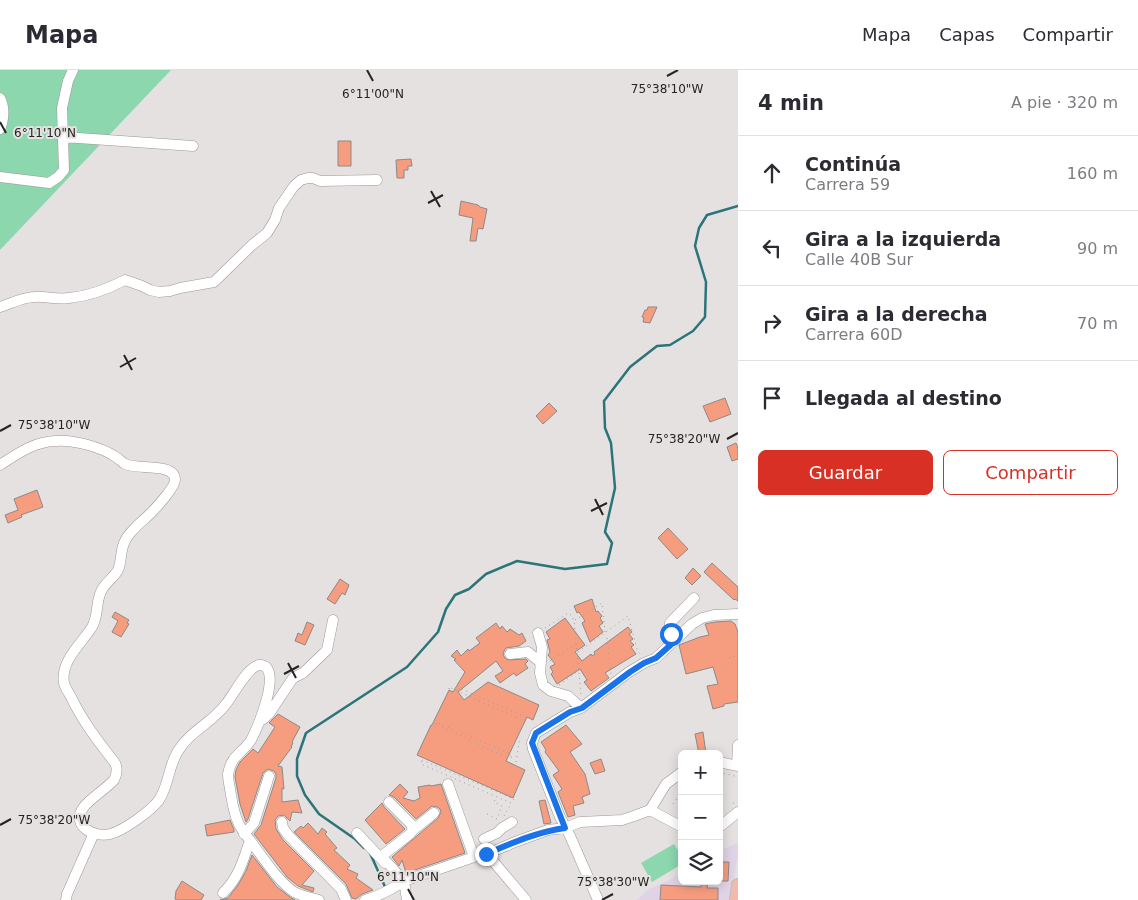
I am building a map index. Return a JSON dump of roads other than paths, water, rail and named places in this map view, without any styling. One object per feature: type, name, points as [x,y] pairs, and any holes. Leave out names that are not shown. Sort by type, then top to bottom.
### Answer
[{"type":"main road","points":[[736,900],[738,885]]},
{"type":"street","points":[[0,177],[49,183],[64,170],[62,108],[68,82],[74,70]]},
{"type":"street","points":[[0,98],[3,113],[0,129]]},
{"type":"street","points":[[64,137],[193,146]]},
{"type":"street","points":[[0,308],[32,297],[61,299],[88,294],[125,280],[159,292],[214,282],[267,233],[275,220],[279,208],[294,186],[301,180],[313,178],[320,182],[377,180]]},
{"type":"street","points":[[0,465],[20,451],[34,445],[64,440],[88,445],[107,452],[126,464],[168,470],[174,476],[174,484],[124,542],[117,572],[102,588],[100,593],[94,624],[71,655],[65,672],[64,683],[82,718],[115,763],[117,769],[114,780],[86,804],[82,810],[80,818],[82,826],[94,833],[104,835],[115,832],[142,816],[154,806],[162,794],[170,767],[180,747],[194,732],[219,713],[232,697],[243,678],[254,667],[262,665],[266,668],[270,680],[266,703],[251,741],[236,755],[228,772],[233,807],[238,822],[247,837],[270,867],[293,891],[319,900]]},
{"type":"street","points":[[674,642],[670,623],[694,598]]},
{"type":"street","points":[[598,900],[565,828],[532,743],[536,733],[570,712],[582,708],[644,663],[656,658],[692,624],[702,618],[714,615],[738,614]]},
{"type":"street","points":[[259,722],[269,714],[293,678],[303,673],[327,650],[333,620]]},
{"type":"street","points":[[538,633],[542,647],[540,673],[545,688],[568,696],[582,708]]},
{"type":"street","points":[[510,654],[528,652],[541,663]]},
{"type":"street","points":[[723,763],[737,765],[738,745]]},
{"type":"street","points":[[365,900],[402,883],[548,830],[565,828],[580,822],[622,820],[650,810],[666,784],[678,775]]},
{"type":"street","points":[[224,894],[238,874],[247,837],[254,823],[269,776]]},
{"type":"street","points":[[448,784],[474,857]]},
{"type":"street","points":[[389,802],[411,824],[413,830]]},
{"type":"street","points":[[733,819],[736,807]]},
{"type":"street","points":[[650,810],[678,825]]},
{"type":"street","points":[[407,900],[402,883],[383,855],[434,813]]},
{"type":"street","points":[[282,822],[283,828],[288,835],[341,889],[346,900]]},
{"type":"street","points":[[484,839],[497,833],[512,822]]},
{"type":"street","points":[[66,900],[66,894],[94,833]]},
{"type":"street","points":[[357,833],[402,883]]},
{"type":"street","points":[[486,854],[526,900]]},
{"type":"waterway","points":[[364,848],[355,839],[319,814],[305,795],[297,776],[297,759],[306,733],[407,667],[438,632],[446,609],[455,595],[469,589],[486,574],[517,561],[565,569],[607,564],[612,543],[605,532],[615,488],[611,443],[605,428],[604,401],[630,367],[657,346],[670,345],[693,331],[705,317],[706,282],[695,246],[699,228],[707,215],[738,206]]},
{"type":"waterway","points":[[370,853],[386,889]]}]
